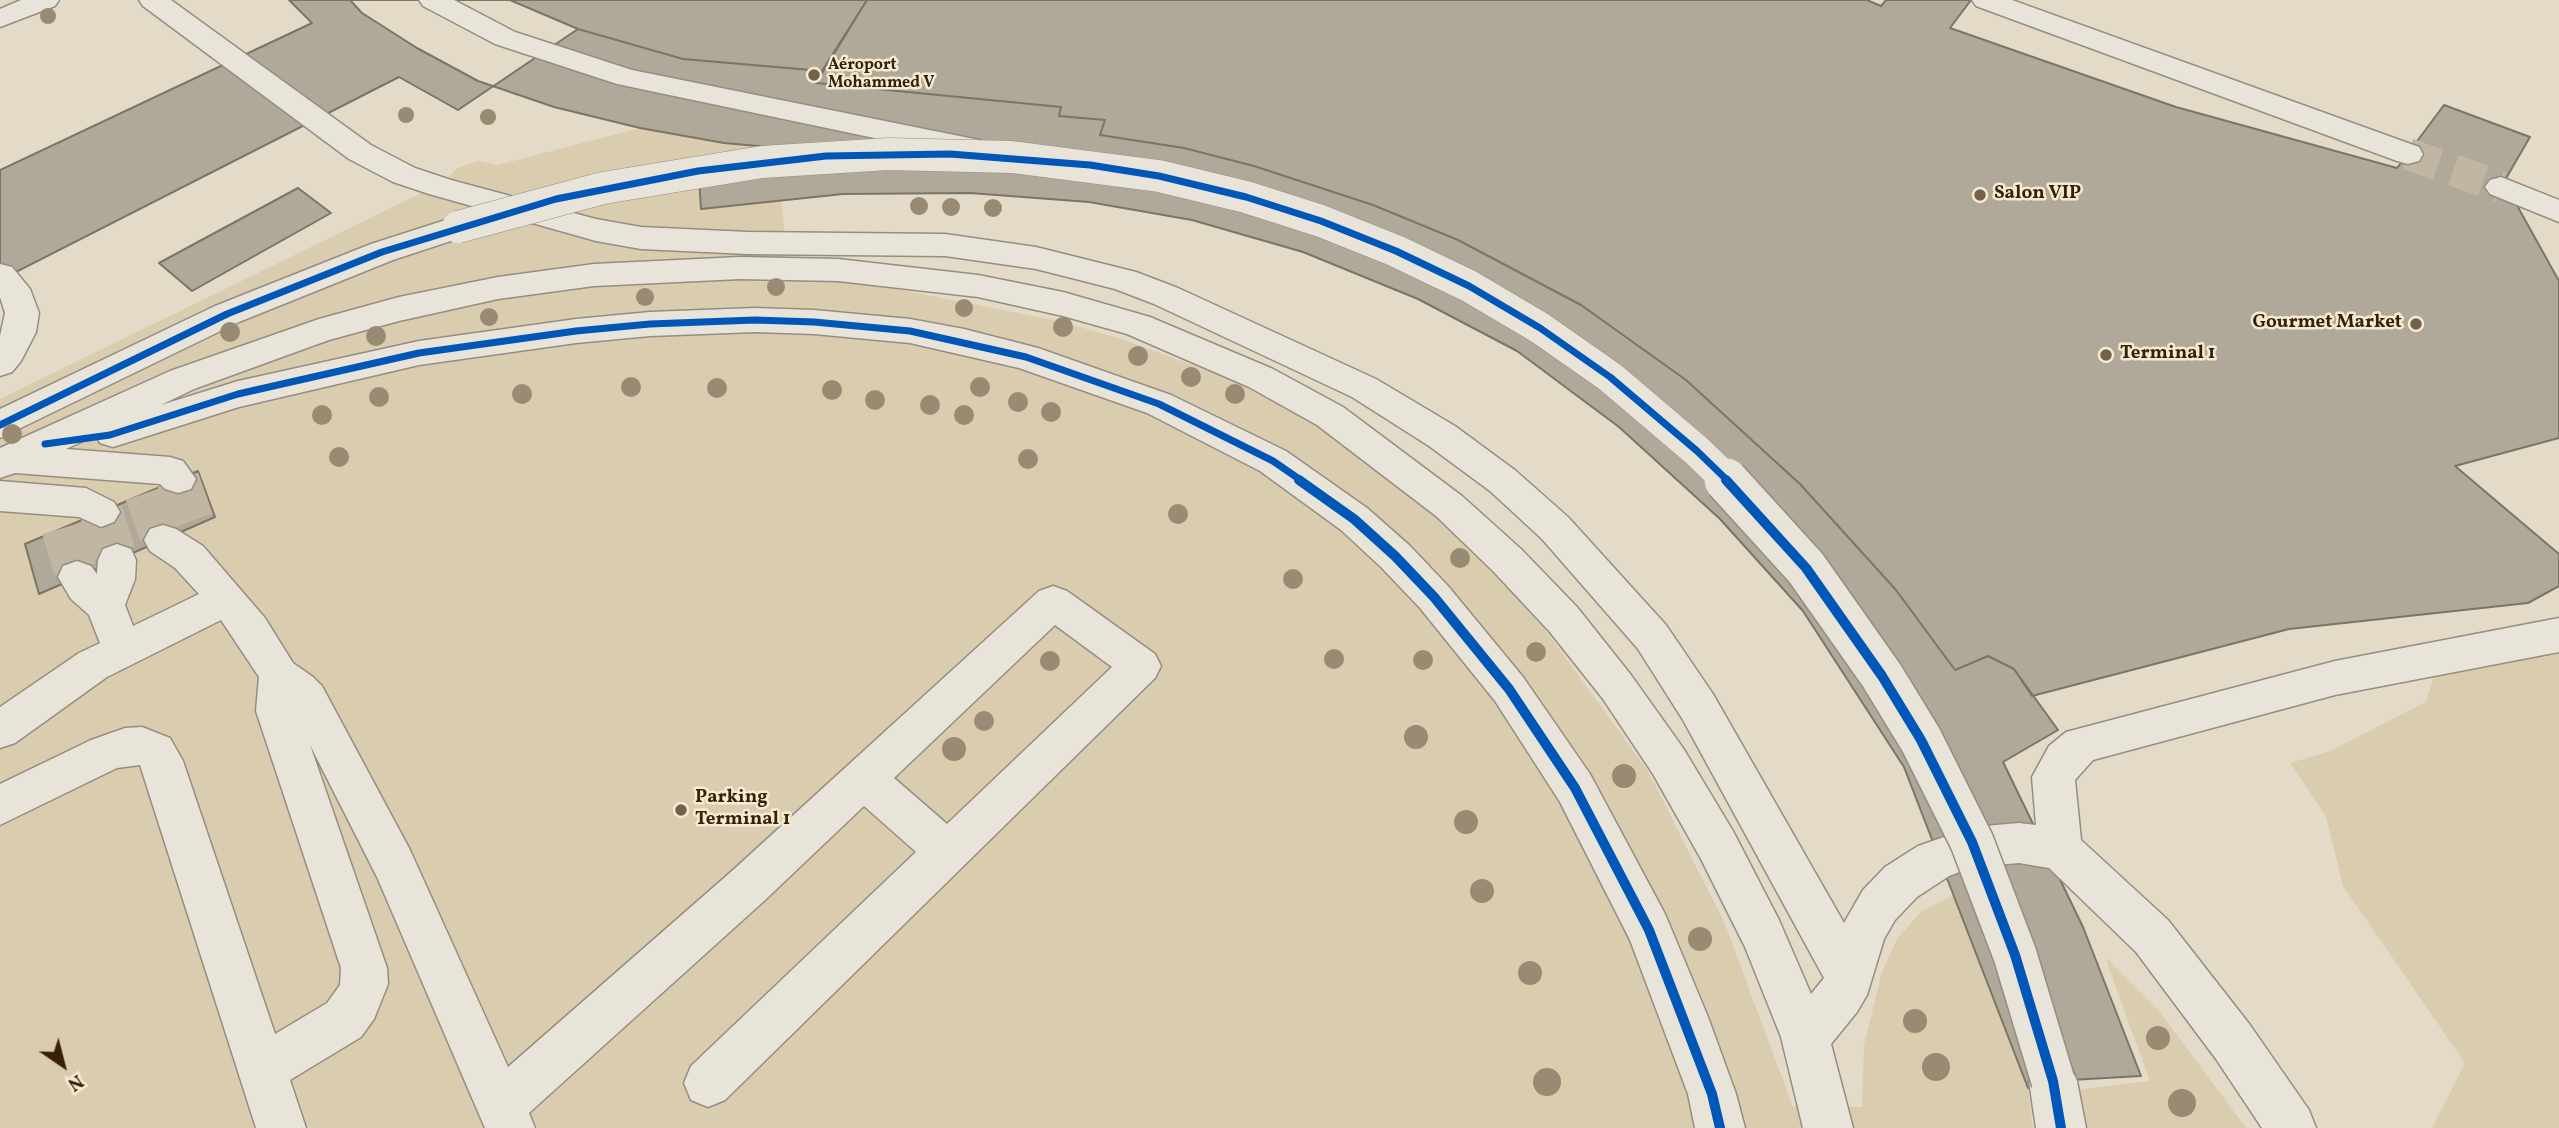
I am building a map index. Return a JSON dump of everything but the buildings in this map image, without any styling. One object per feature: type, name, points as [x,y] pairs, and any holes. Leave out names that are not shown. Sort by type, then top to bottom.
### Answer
[{"type":"street","points":[[0,19],[45,0]]},
{"type":"street","points":[[153,0],[347,143],[404,175],[618,236],[838,270],[978,286],[1063,304],[1138,325],[1261,378],[1330,416],[1390,458],[1449,506],[1507,560],[1563,619],[1617,687],[1668,761],[1717,845],[1763,936],[1805,1037],[1828,1128]]},
{"type":"street","points":[[433,0],[505,38],[627,78],[1012,157]]},
{"type":"street","points":[[1986,0],[2407,154]]},
{"type":"street","points":[[0,425],[227,314],[382,252],[458,227],[603,188],[698,170],[762,162],[888,154],[1012,157],[1159,176],[1246,197],[1321,221],[1395,251],[1469,286],[1540,328],[1610,377],[1698,452],[1744,496],[1806,568],[1882,676],[1921,740],[1972,842],[2011,942],[2053,1081],[2061,1128]]},
{"type":"street","points":[[2501,187],[2559,212]]},
{"type":"street","points":[[20,456],[142,397],[221,365],[319,331],[399,309],[498,288],[744,256],[945,245],[991,250],[1081,267],[1166,296],[1364,388],[1462,451],[1503,481],[1555,528],[1652,637],[1698,707],[1850,979]]},
{"type":"street","points":[[0,275],[18,297],[22,313],[19,332],[0,363]]},
{"type":"street","points":[[1138,325],[1166,296]]},
{"type":"street","points":[[20,456],[110,435],[238,394],[419,353],[576,331],[650,324],[814,322],[910,331],[1026,357],[1159,404],[1273,460],[1354,519],[1395,556],[1434,597],[1509,689],[1575,788],[1649,930],[1712,1094],[1720,1128]]},
{"type":"street","points":[[20,456],[120,468],[141,484],[162,486]]},
{"type":"street","points":[[0,496],[53,513],[86,503],[101,512]]},
{"type":"street","points":[[182,541],[257,638],[279,675],[299,689],[307,699],[376,830],[505,1117],[1053,602],[1141,666],[708,1083]]},
{"type":"street","points":[[105,605],[116,579],[117,560]]},
{"type":"street","points":[[77,577],[85,588],[105,605],[122,649]]},
{"type":"street","points":[[0,730],[93,665],[228,600]]},
{"type":"street","points":[[2060,849],[2053,777],[2064,759],[2081,745],[2335,678],[2559,635]]},
{"type":"street","points":[[264,1068],[344,1020],[358,1002],[365,984],[364,968],[277,711],[279,675]]},
{"type":"street","points":[[0,805],[106,753],[125,747],[142,746],[155,751],[162,761],[264,1068],[281,1128]]},
{"type":"street","points":[[864,779],[948,853]]},
{"type":"street","points":[[1805,1037],[1840,996],[1850,979],[1863,931],[1879,905],[1901,882],[1934,861],[1973,847],[2019,843],[2060,849],[2152,936],[2225,1031],[2291,1128]]},
{"type":"shaded area","name":"Parking Terminal 1","points":[[640,128],[803,150],[781,200],[790,278],[871,284],[1058,321],[1119,338],[1216,374],[1284,405],[1385,466],[1490,562],[1541,624],[1648,771],[1725,924],[1793,1107],[1862,1107],[1864,1045],[1882,972],[1897,939],[1922,911],[1954,895],[2028,1088],[2033,1128],[0,1128],[0,399],[446,181],[457,168],[479,161],[498,165]]},
{"type":"shaded area","points":[[2534,649],[2559,654],[2559,1128],[2432,1128],[2465,1063],[2343,886],[2326,816],[2290,763],[2328,752],[2426,702],[2435,673]]},
{"type":"shaded area","points":[[2105,957],[2159,1011],[2246,1128],[2080,1128],[2073,1090],[2150,1081]]},
{"type":"tunnel","points":[[2408,154],[2501,187]]},
{"type":"tunnel","points":[[178,480],[194,526]]},
{"type":"tunnel","points":[[146,493],[163,540]]},
{"type":"tunnel","points":[[101,512],[117,560]]},
{"type":"tunnel","points":[[63,528],[77,577]]},
{"type":"cycle path","points":[[0,425],[227,314],[382,252],[556,199],[698,171],[826,156],[950,154],[1012,157],[1159,176],[1246,197],[1321,221],[1396,251],[1469,286],[1540,328],[1610,377],[1697,451],[1743,496],[1806,568],[1882,676],[1921,740],[1972,842],[2015,955],[2053,1081],[2061,1128]]},
{"type":"cycle path","points":[[45,444],[110,435],[238,394],[419,353],[576,331],[650,324],[755,320],[814,322],[910,331],[964,341],[1026,357],[1159,404],[1273,461],[1354,519],[1395,556],[1434,597],[1509,689],[1575,788],[1649,930],[1712,1094],[1720,1128]]},
{"type":"place","name":"Aéroport Mohammed V","points":[[814,75]]},
{"type":"place","name":"Salon VIP","points":[[1980,195]]},
{"type":"place","name":"Gourmet Market","points":[[2416,324]]},
{"type":"place","name":"Terminal 1","points":[[2106,355]]},
{"type":"place","name":"Parking Terminal 1","points":[[681,810]]}]
